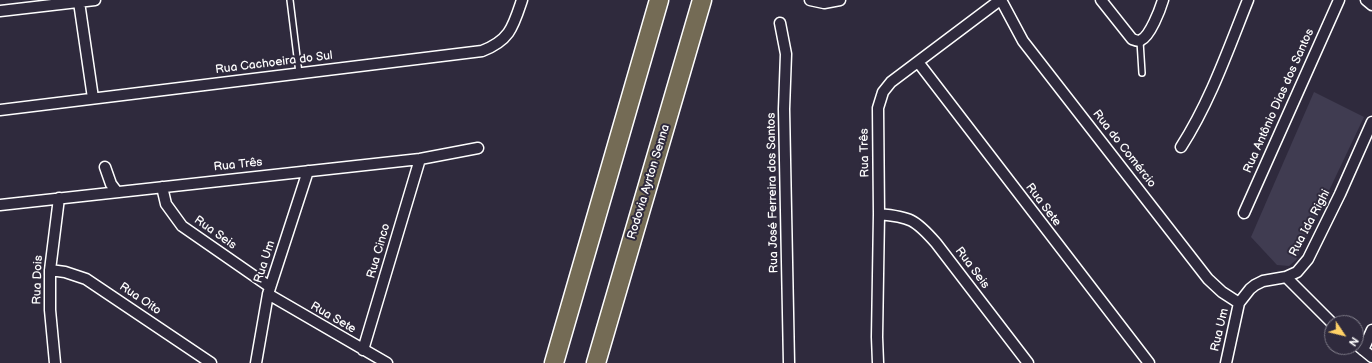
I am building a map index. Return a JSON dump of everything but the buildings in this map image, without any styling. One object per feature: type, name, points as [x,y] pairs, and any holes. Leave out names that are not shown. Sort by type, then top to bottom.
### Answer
[{"type":"highway","points":[[554,363],[658,0]]},
{"type":"highway","name":"Rodovia Ayrton Senna","points":[[596,363],[702,0]]},
{"type":"street","points":[[0,11],[95,0]]},
{"type":"street","name":"Rua Cachoeira do Sul","points":[[0,110],[482,51],[500,43],[505,38],[517,17],[522,0]]},
{"type":"street","points":[[810,0],[824,3],[840,0]]},
{"type":"street","name":"Rua Três","points":[[878,363],[878,108],[883,92],[891,82],[1001,0]]},
{"type":"street","name":"Rua do Comércio","points":[[1001,0],[1023,41],[1208,280],[1222,292],[1240,303]]},
{"type":"street","points":[[1102,0],[1132,39],[1140,41],[1145,37],[1156,18],[1163,0]]},
{"type":"street","points":[[1181,147],[1191,132],[1218,75],[1248,0]]},
{"type":"street","name":"Rua Antônio Dias dos Santos","points":[[1244,213],[1339,0]]},
{"type":"street","points":[[1366,0],[1372,5]]},
{"type":"street","points":[[79,2],[93,98]]},
{"type":"street","name":"Rua José Ferreira dos Santos","points":[[780,23],[786,54],[784,109],[789,363]]},
{"type":"street","name":"Rua Sete","points":[[918,62],[1149,363]]},
{"type":"street","name":"Rua Ida Righi","points":[[1240,303],[1250,289],[1255,285],[1268,280],[1286,277],[1297,272],[1308,259],[1340,194],[1372,122]]},
{"type":"street","name":"Rua Três","points":[[0,205],[420,159],[478,148]]},
{"type":"street","name":"Rua Cinco","points":[[363,350],[420,159]]},
{"type":"street","points":[[105,167],[111,184],[117,192]]},
{"type":"street","name":"Rua Um","points":[[256,363],[269,290],[308,171]]},
{"type":"street","name":"Rua Seis","points":[[162,187],[166,204],[182,226],[269,290]]},
{"type":"street","name":"Rua Dois","points":[[55,363],[50,310],[50,270],[59,198]]},
{"type":"street","name":"Rua Seis","points":[[879,214],[904,216],[921,226],[936,243],[1028,363]]},
{"type":"street","name":"Rua Oito","points":[[50,270],[65,272],[86,279],[211,363]]},
{"type":"street","points":[[1286,277],[1324,315]]},
{"type":"street","name":"Rua Sete","points":[[269,290],[363,350],[387,363]]},
{"type":"street","name":"Rua Um","points":[[1226,363],[1240,303]]},
{"type":"street","points":[[1364,340],[1372,330]]},
{"type":"street","points":[[1364,351],[1372,357]]},
{"type":"lane","points":[[290,0],[299,73]]},
{"type":"lane","points":[[1140,41],[1142,73]]},
{"type":"shaded area","points":[[1314,92],[1364,117],[1296,260],[1289,266],[1277,265],[1251,237]]}]
